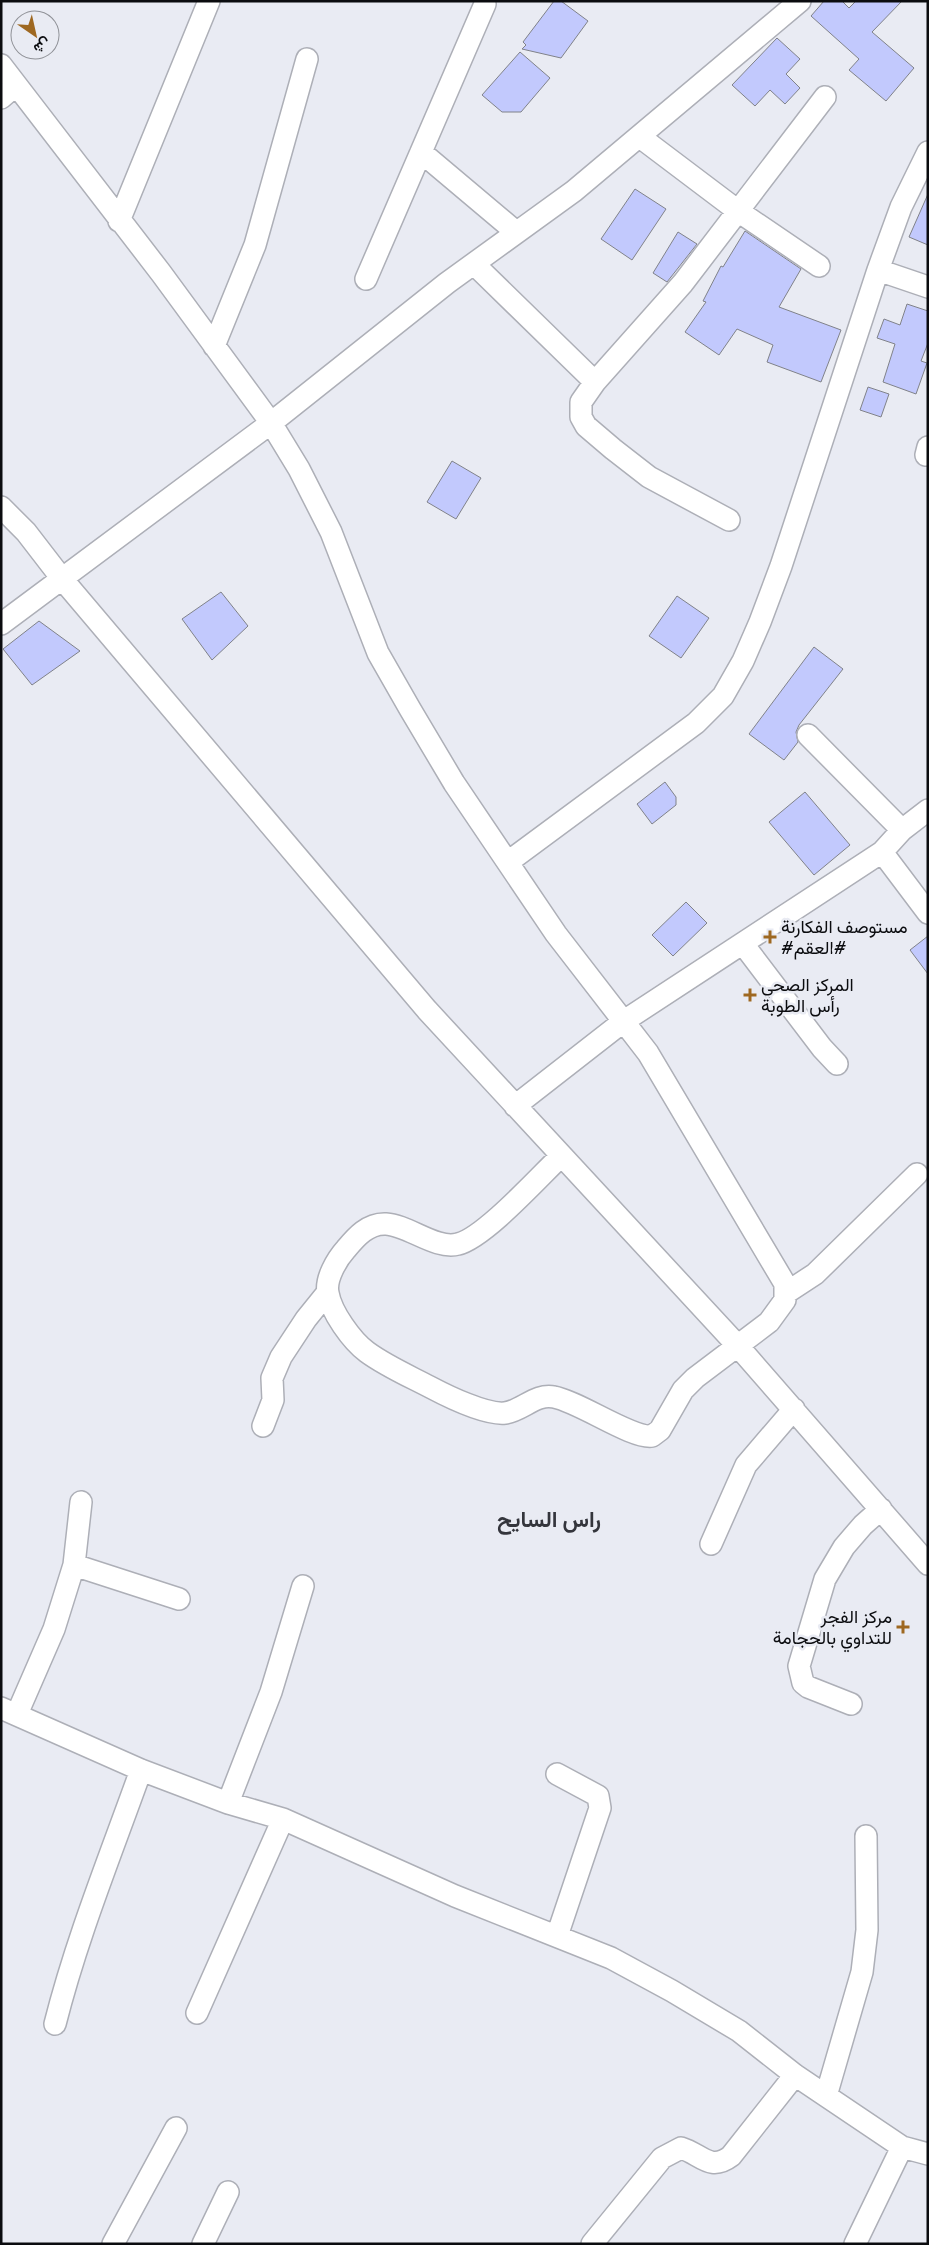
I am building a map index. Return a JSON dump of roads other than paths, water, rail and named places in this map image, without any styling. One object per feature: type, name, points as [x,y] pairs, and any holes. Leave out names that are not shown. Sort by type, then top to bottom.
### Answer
[{"type":"street","points":[[119,221],[209,1]]},
{"type":"street","points":[[1,624],[63,580],[271,423],[448,283],[574,191],[640,138],[800,1]]},
{"type":"street","points":[[366,280],[485,4]]},
{"type":"street","points":[[214,346],[255,245],[307,59]]},
{"type":"street","points":[[1,65],[9,92],[119,221],[271,423],[300,469],[331,532],[378,652],[454,783],[556,934],[648,1053],[785,1284],[786,1300],[768,1322],[695,1378],[683,1390],[656,1435],[647,1437],[636,1434],[569,1401],[553,1396],[534,1400],[505,1413],[488,1411],[444,1394],[366,1352],[352,1338],[337,1316],[328,1293],[331,1274],[342,1253],[356,1236],[369,1227],[386,1224],[436,1242],[457,1245],[477,1236],[561,1156]]},
{"type":"street","points":[[729,520],[649,477],[586,426],[581,417],[581,402],[595,382],[660,310],[826,97]]},
{"type":"street","points":[[640,138],[738,212],[819,266]]},
{"type":"street","points":[[421,152],[516,232]]},
{"type":"street","points":[[508,862],[696,723],[723,696],[743,661],[781,566],[878,270],[901,207],[928,152]]},
{"type":"street","points":[[475,265],[595,382]]},
{"type":"street","points":[[878,270],[928,287]]},
{"type":"street","points":[[1,507],[26,532],[63,580],[396,974],[515,1106],[737,1345],[928,1564]]},
{"type":"street","points":[[808,735],[902,830]]},
{"type":"street","points":[[515,1106],[624,1021],[882,852],[902,830],[928,810]]},
{"type":"street","points":[[882,852],[928,913]]},
{"type":"street","points":[[743,944],[822,1048],[837,1064]]},
{"type":"street","points":[[786,1293],[815,1274],[917,1174]]},
{"type":"street","points":[[263,1426],[273,1400],[272,1378],[280,1357],[306,1319],[328,1293]]},
{"type":"street","points":[[710,1544],[746,1465],[794,1409]]},
{"type":"street","points":[[81,1502],[74,1565],[54,1629],[9,1711],[141,1770],[228,1803],[283,1819],[455,1896],[611,1958],[672,1991],[739,2031],[794,2074],[902,2147],[928,2154]]},
{"type":"street","points":[[851,1704],[808,1687],[803,1682],[799,1666],[825,1579],[844,1547],[863,1525],[881,1509]]},
{"type":"street","points":[[74,1565],[179,1599]]},
{"type":"street","points":[[228,1803],[271,1692],[303,1586]]},
{"type":"street","points":[[55,2024],[65,1981],[141,1770]]},
{"type":"street","points":[[557,1774],[598,1796],[600,1808],[557,1936]]},
{"type":"street","points":[[197,2013],[283,1819]]},
{"type":"street","points":[[826,2096],[862,1972],[867,1930],[866,1836]]},
{"type":"street","points":[[592,2244],[662,2158],[673,2151],[681,2148],[706,2161],[716,2163],[723,2162],[731,2156],[794,2074]]},
{"type":"street","points":[[113,2244],[176,2128]]},
{"type":"street","points":[[855,2244],[902,2147]]},
{"type":"street","points":[[204,2244],[228,2192]]},
{"type":"place","name":"مستوصف الفكارنة #العقم#","points":[[770,937]]},
{"type":"place","name":"المركز الصحي رأس الطوبة","points":[[750,995]]},
{"type":"place","name":"مركز الفجر للتداوي بالحجامة","points":[[903,1627]]},
{"type":"district","name":"راس السايح","points":[[549,1519]]}]
